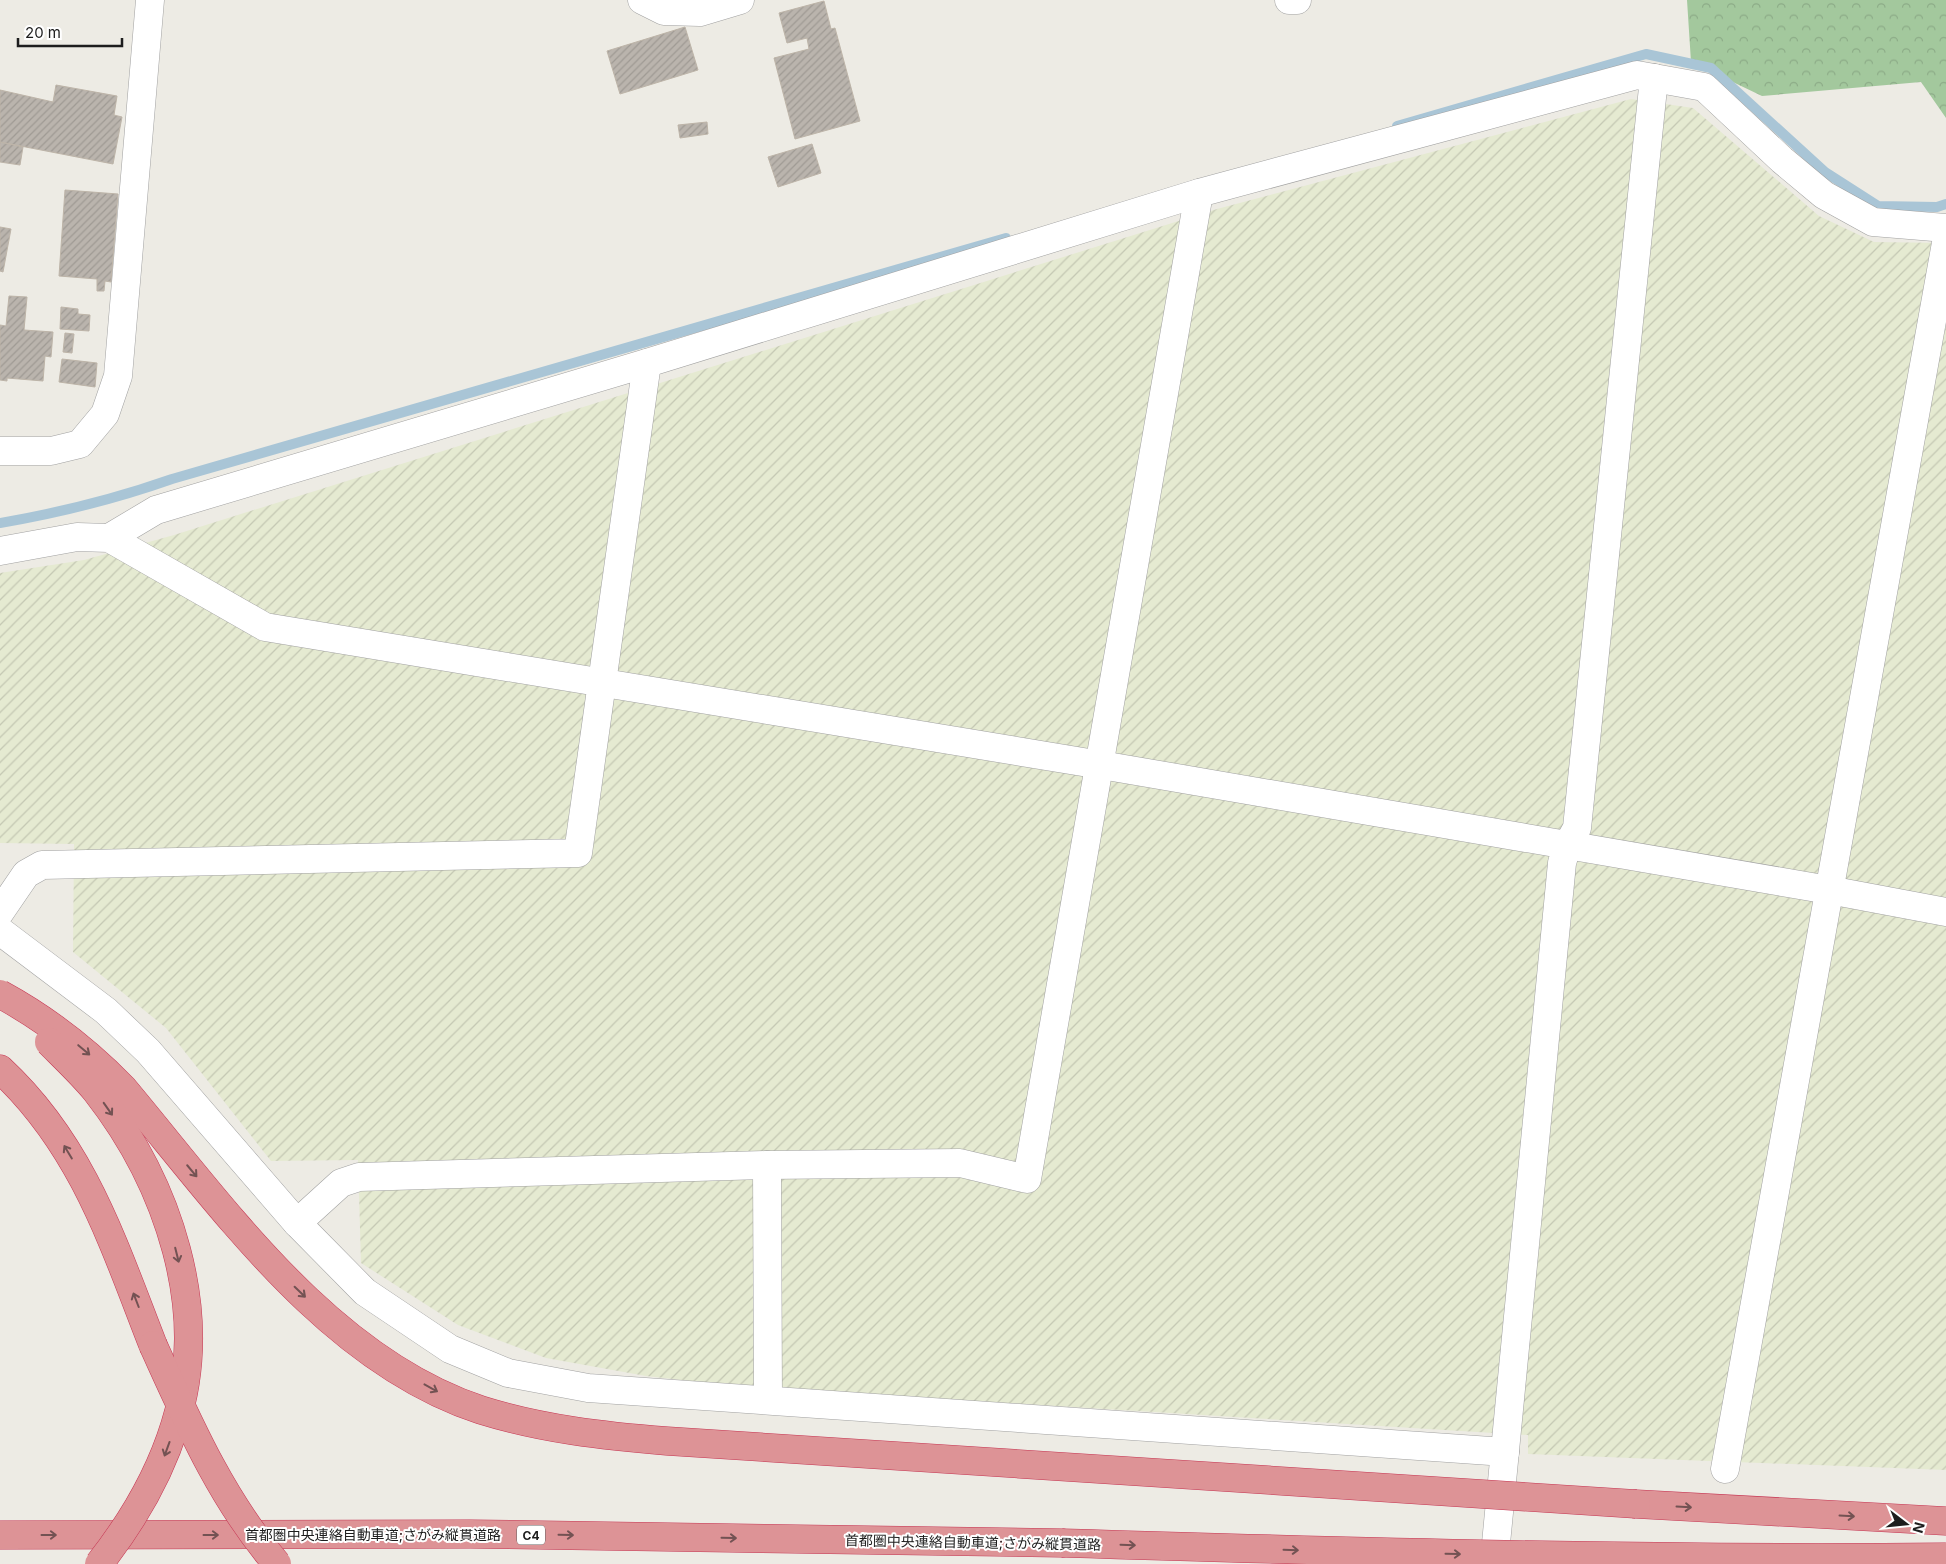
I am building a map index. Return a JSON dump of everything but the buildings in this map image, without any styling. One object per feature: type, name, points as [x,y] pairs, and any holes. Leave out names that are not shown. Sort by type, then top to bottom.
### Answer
[{"type":"highway","points":[[0,994],[47,1021],[100,1064],[123,1088],[262,1254],[322,1313],[350,1336],[396,1369],[438,1392],[479,1409],[522,1421],[597,1435],[667,1441],[1646,1505],[1946,1522]]},
{"type":"highway","points":[[0,1001],[45,1038],[70,1062],[96,1091],[116,1119],[153,1183],[168,1221],[179,1259],[186,1298],[188,1339],[185,1383],[176,1424],[161,1464],[143,1499],[122,1535],[99,1564]]},
{"type":"highway","points":[[0,1069],[39,1111],[62,1142],[82,1174],[100,1210],[153,1345],[194,1436],[238,1514],[277,1564]]},
{"type":"highway","name":"首都圏中央連絡自動車道;さがみ縦貫道路","points":[[0,1535],[470,1534],[1062,1543],[1360,1552],[1620,1556],[1946,1557]]},
{"type":"street","points":[[0,451],[51,451],[80,444],[104,414],[118,376],[150,0]]},
{"type":"street","points":[[642,0],[664,11],[700,12],[740,0]]},
{"type":"street","points":[[1289,0],[1297,0]]},
{"type":"street","points":[[109,538],[156,510],[647,363],[1199,193],[1637,75],[1704,86],[1782,160],[1824,195],[1873,222],[1946,228]]},
{"type":"street","points":[[1494,1564],[1562,863],[1567,846],[1577,828],[1654,78]]},
{"type":"street","points":[[297,1223],[341,1183],[358,1177],[768,1165],[960,1162],[1027,1179],[1101,766],[1199,193]]},
{"type":"street","points":[[1725,1469],[1946,243]]},
{"type":"street","points":[[0,912],[26,874],[42,865],[578,854],[647,363]]},
{"type":"street","points":[[0,551],[77,537],[109,538],[265,627],[1101,766],[1829,890],[1946,912]]},
{"type":"street","points":[[0,931],[106,1011],[148,1051],[297,1223],[365,1292],[450,1350],[508,1373],[588,1388],[1505,1452]]},
{"type":"street","points":[[768,1165],[768,1400]]},
{"type":"green space","points":[[1687,0],[1946,0],[1946,118],[1921,82],[1762,96],[1691,62]]},
{"type":"green space","points":[[1631,99],[1693,108],[1819,216],[1874,242],[1946,243],[1946,1470],[1528,1454],[1528,1435],[745,1387],[646,1376],[546,1358],[458,1325],[361,1263],[358,1160],[271,1161],[166,1028],[73,952],[74,844],[0,843],[0,573],[84,560],[174,535],[1217,209]]},
{"type":"waterway","points":[[1397,126],[1646,54],[1711,68],[1825,172],[1878,206],[1937,207],[1946,204]]},
{"type":"waterway","points":[[0,523],[44,515],[108,499],[1006,238]]}]
